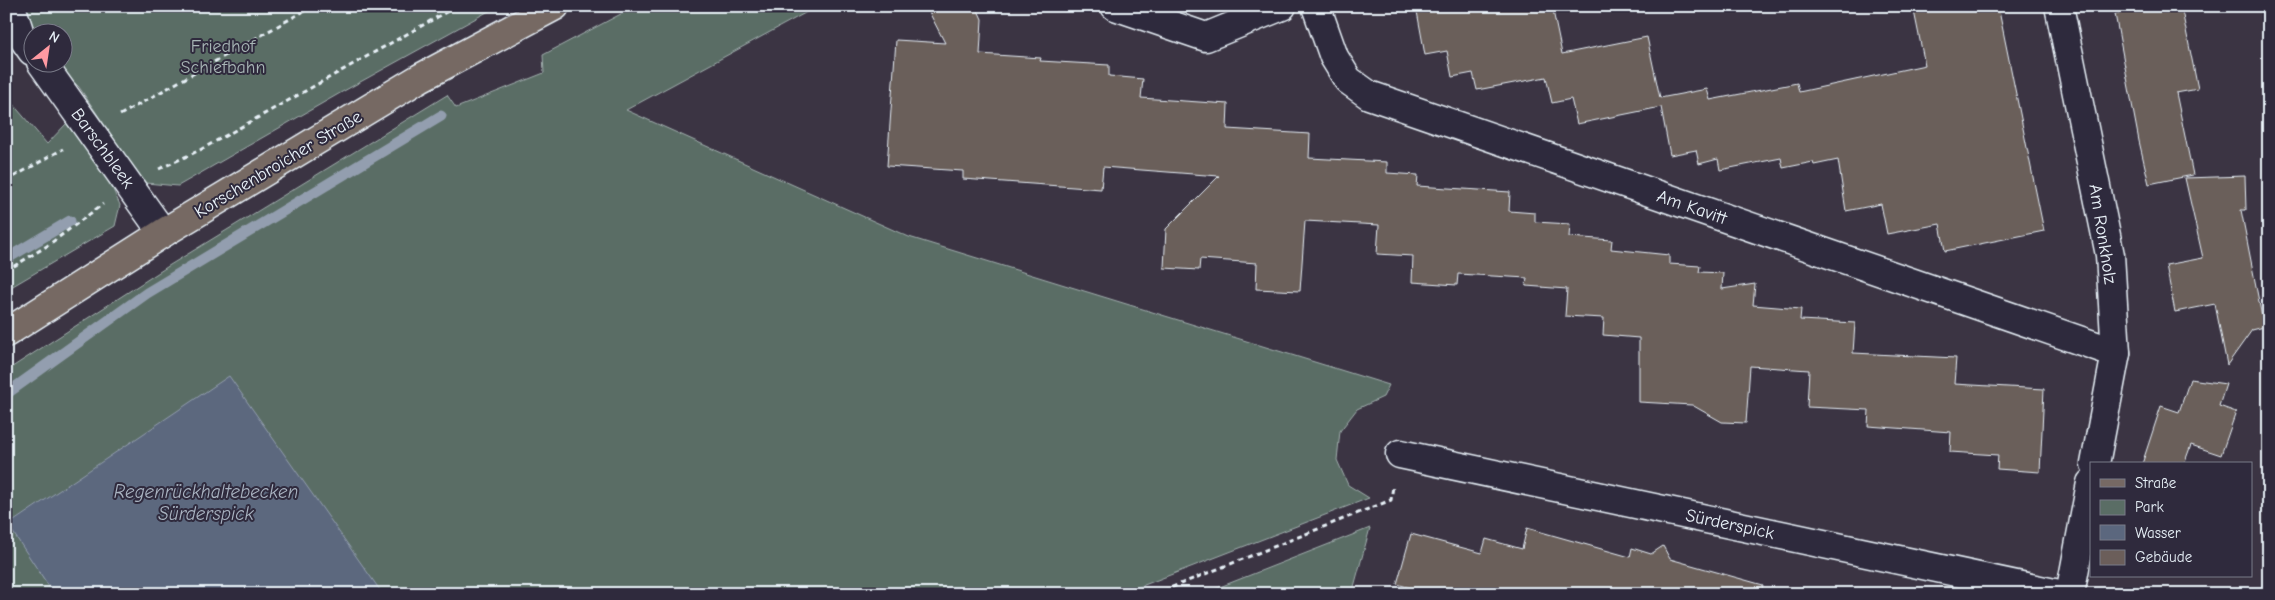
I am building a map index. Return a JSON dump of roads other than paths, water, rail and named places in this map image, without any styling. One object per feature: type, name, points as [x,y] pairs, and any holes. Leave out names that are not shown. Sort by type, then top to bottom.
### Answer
[{"type":"main road","name":"Korschenbroicher Straße","points":[[6,333],[420,78],[555,6]]},
{"type":"street","points":[[11,6],[22,37]]},
{"type":"street","points":[[1115,6],[1206,37],[1282,6]]},
{"type":"street","name":"Am Kavitt","points":[[1316,6],[1334,57],[1348,80],[1369,95],[2116,353]]},
{"type":"street","name":"Am Ronkholz","points":[[2059,6],[2110,255],[2116,353],[2095,462]]},
{"type":"street","name":"Barschbleek","points":[[48,72],[164,234]]},
{"type":"street","name":"Sürderspick","points":[[1400,454],[2059,594]]},
{"type":"street","points":[[2070,594],[2090,488]]},
{"type":"water","name":"Regenrückhaltebecken Sürderspick","points":[[229,376],[382,593],[54,594],[8,525]]},
{"type":"waterway","points":[[6,394],[147,293],[441,116]]},
{"type":"waterway","points":[[6,259],[70,221]]},
{"type":"park label","name":"Friedhof Schiefbahn","points":[[223,56]]}]
